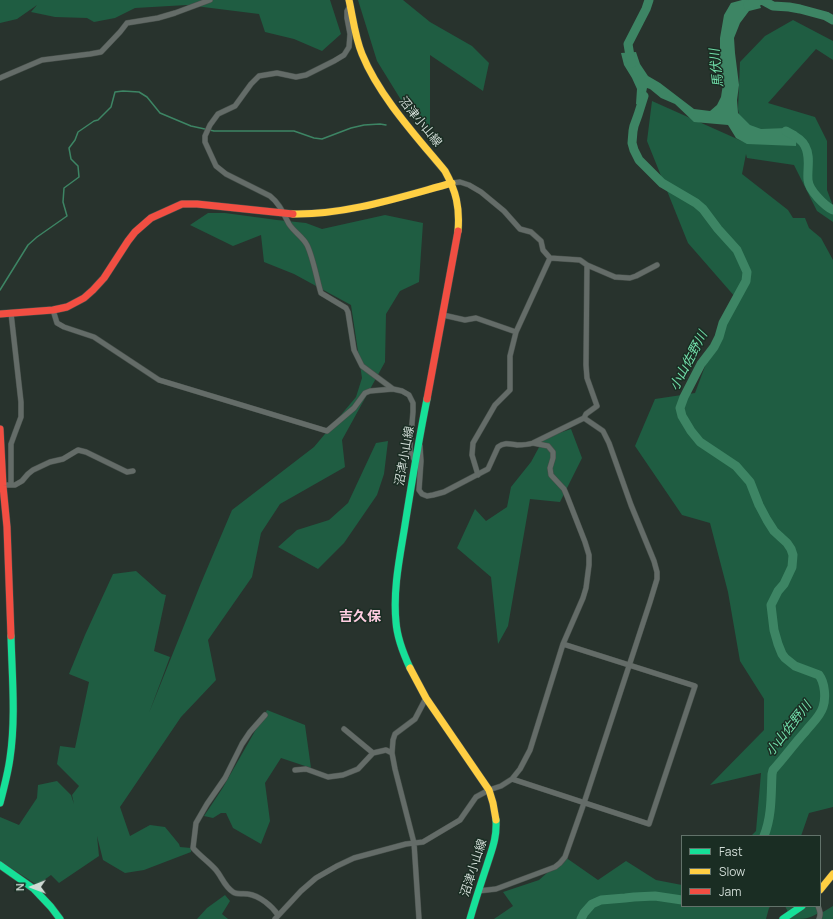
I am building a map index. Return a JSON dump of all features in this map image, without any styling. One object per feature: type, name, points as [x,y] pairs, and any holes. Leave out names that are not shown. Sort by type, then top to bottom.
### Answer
[{"type":"street","points":[[0,78],[42,60],[101,52],[128,23],[175,14],[210,0]]},
{"type":"street","points":[[350,3],[347,11],[350,34],[349,47],[344,55],[306,75],[296,77],[277,73],[260,76],[251,84],[235,106],[218,114],[206,132],[205,142],[216,166],[226,174],[270,196],[276,201],[285,214],[290,225],[308,248],[321,294],[346,308],[348,312],[354,350],[362,366],[394,389]]},
{"type":"street","name":"沼津小山線","points":[[350,3],[357,38],[362,54],[374,78],[389,102],[445,171],[452,182],[459,210],[460,219],[458,234],[415,462],[396,583],[395,607],[396,624],[404,654],[413,676],[426,698],[488,790],[496,811],[494,843],[470,919]]},
{"type":"street","points":[[0,314],[53,310],[67,306],[84,298],[104,278],[135,232],[151,218],[168,209],[182,204],[197,204],[298,215],[332,213],[356,209],[452,182],[468,185],[481,192],[504,211],[520,229],[531,232],[541,242],[544,250],[550,258],[580,260],[587,265],[616,277],[630,278],[657,265]]},
{"type":"street","points":[[478,475],[472,455],[473,443],[495,405],[510,390],[510,356],[516,332],[550,258]]},
{"type":"street","points":[[533,444],[584,418],[586,414],[597,406],[588,378],[586,365],[587,265]]},
{"type":"street","points":[[53,310],[57,323],[64,328],[94,337],[159,380],[327,431],[354,408],[365,393],[370,391],[394,389],[405,392],[409,395],[413,403],[410,452],[415,462]]},
{"type":"street","points":[[11,484],[12,444],[14,433],[21,417],[21,402],[12,314]]},
{"type":"street","points":[[442,316],[465,320],[476,318],[516,332]]},
{"type":"street","points":[[478,891],[496,889],[555,867],[565,858],[655,588],[657,572],[654,561],[631,505],[609,443],[602,431],[584,418]]},
{"type":"street","points":[[0,429],[2,482],[6,514],[14,703],[10,759],[5,789],[0,803]]},
{"type":"street","points":[[265,715],[242,744],[225,778],[196,822],[193,848],[216,870],[226,887],[235,893],[249,894],[263,900],[272,906],[277,917],[301,891],[316,878],[354,858],[406,844],[423,842],[460,820],[465,815],[476,797],[488,790],[501,786],[512,779],[520,769],[530,750],[563,644],[586,588],[589,555],[564,489],[551,475],[550,468],[553,458],[552,452],[548,446],[533,444],[501,444],[498,447],[488,469],[444,492],[433,496],[427,496],[422,494],[419,490],[421,461],[419,439]]},
{"type":"street","points":[[2,482],[15,484],[22,481],[33,470],[50,462],[63,459],[78,450],[86,452],[127,472],[133,471]]},
{"type":"street","points":[[512,779],[648,824],[696,686],[563,644]]},
{"type":"street","points":[[419,919],[414,843],[392,753],[395,734],[415,719],[426,698]]},
{"type":"street","points":[[344,729],[374,754]]},
{"type":"street","points":[[294,770],[306,769],[328,777],[343,775],[358,769],[374,754],[386,750],[392,753]]},
{"type":"street","points":[[0,865],[34,889],[51,906],[60,919]]},
{"type":"street","points":[[821,889],[833,874]]},
{"type":"street","points":[[783,919],[801,907]]},
{"type":"street","points":[[818,907],[820,912],[819,919]]},
{"type":"shaded area","points":[[0,0],[330,0],[341,34],[322,51],[294,39],[265,32],[259,14],[187,5],[135,8],[115,18],[94,22],[87,18],[55,17],[31,12],[37,5],[17,19],[0,23]]},
{"type":"shaded area","points":[[358,0],[403,0],[430,22],[472,46],[489,63],[483,91],[430,55],[430,130],[406,108],[377,61]]},
{"type":"shaded area","points":[[742,0],[758,0],[761,8],[749,11],[740,23],[734,38],[739,85],[737,100],[738,113],[750,125],[761,129],[787,128],[797,132],[796,146],[747,144],[736,138],[728,125],[694,122],[675,104],[661,98],[647,88],[643,107],[636,104],[637,89],[624,65],[621,53],[636,52],[640,64],[648,76],[660,83],[694,109],[710,111],[717,105],[721,97],[723,84],[720,62],[720,38],[724,15],[731,3]]},
{"type":"shaded area","points":[[793,20],[833,41],[833,60],[816,49],[768,103],[815,117],[827,141],[827,190],[833,206],[833,222],[817,211],[794,165],[747,158],[746,154],[742,174],[788,210],[793,218],[805,218],[809,228],[821,238],[833,260],[833,807],[809,813],[801,835],[752,835],[756,831],[761,773],[710,785],[764,730],[764,699],[740,661],[728,592],[710,523],[682,515],[635,446],[655,399],[695,393],[710,353],[736,298],[688,243],[647,141],[652,101],[744,142],[738,109],[740,62],[765,36]]},
{"type":"shaded area","points":[[208,213],[225,213],[306,223],[322,229],[385,215],[423,223],[419,282],[400,291],[386,314],[385,362],[342,440],[345,467],[280,504],[261,533],[252,577],[208,640],[216,680],[181,717],[120,807],[130,836],[150,825],[165,827],[180,847],[191,848],[191,852],[144,870],[125,873],[103,860],[97,836],[99,856],[59,883],[51,875],[37,885],[0,861],[0,817],[19,825],[37,798],[38,785],[57,781],[71,795],[74,804],[72,795],[79,786],[57,764],[60,746],[75,748],[89,682],[69,674],[113,574],[136,571],[162,594],[166,595],[154,651],[170,657],[149,713],[232,510],[314,447],[356,397],[362,378],[351,305],[294,274],[264,262],[261,235],[233,246],[190,225]]},
{"type":"shaded area","points":[[571,429],[582,458],[560,502],[530,499],[508,626],[498,644],[491,577],[457,548],[475,509],[486,521],[507,507],[511,487],[531,462],[544,438]]},
{"type":"shaded area","points":[[388,441],[384,474],[377,495],[344,543],[318,569],[278,547],[297,530],[329,520],[348,503],[376,443]]},
{"type":"shaded area","points":[[267,710],[305,725],[311,768],[281,758],[265,783],[270,821],[261,844],[233,828],[226,813],[221,813],[213,818],[204,816],[222,789]]},
{"type":"shaded area","points":[[565,857],[598,880],[626,861],[656,880],[681,885],[681,907],[770,907],[766,919],[494,919],[513,906],[503,892],[539,880]]},
{"type":"shaded area","points":[[225,895],[230,901],[222,914],[228,919],[197,919],[207,908]]},
{"type":"shaded area","points":[[833,906],[833,919],[820,919],[823,912]]},
{"type":"shaded area","points":[[786,907],[818,907],[820,912],[806,918],[790,919]]},
{"type":"waterway","name":"馬伏川","points":[[632,63],[628,44],[649,0]]},
{"type":"waterway","name":"馬伏川","points":[[748,5],[762,0],[773,6],[800,9],[826,16],[833,20]]},
{"type":"waterway","points":[[0,290],[28,245],[67,216],[63,202],[64,188],[79,177],[78,166],[71,159],[69,148],[75,140],[78,132],[94,121],[98,120],[111,107],[115,92],[139,92],[147,97],[160,113],[191,126],[214,131],[294,131],[314,138],[322,139],[351,128],[364,125],[386,125]]},
{"type":"waterway","name":"小山佐野川","points":[[644,96],[634,126],[632,143],[639,160],[662,183],[696,203],[703,209],[718,229],[737,250],[747,272],[746,281],[723,323],[714,347],[701,364],[684,397],[680,408],[682,416],[700,442],[736,466],[750,482],[767,520],[774,531],[787,543],[791,549],[793,555],[792,567],[784,584],[778,591],[771,605],[774,630],[778,644],[785,658],[795,666],[819,675],[824,686],[825,695],[822,711],[773,770],[770,813],[764,835]]},
{"type":"waterway","points":[[786,131],[804,143],[808,154],[808,180],[811,189],[818,198],[833,210]]},
{"type":"waterway","name":"小山佐野川","points":[[581,919],[592,904],[601,900],[655,896],[681,900]]},
{"type":"traffic: fast","points":[[410,668],[398,634],[395,599],[398,565],[427,399]]},
{"type":"traffic: fast","points":[[0,803],[9,764],[13,728],[11,636]]},
{"type":"traffic: fast","points":[[470,919],[494,843],[496,820]]},
{"type":"traffic: fast","points":[[0,865],[34,889],[60,919]]},
{"type":"traffic: fast","points":[[783,919],[801,907]]},
{"type":"traffic: slow","points":[[349,0],[354,27],[362,54],[369,70],[388,100],[410,130],[445,171],[449,178],[458,207],[458,231]]},
{"type":"traffic: slow","points":[[293,214],[333,212],[373,204],[452,183]]},
{"type":"traffic: slow","points":[[410,668],[426,698],[489,790],[496,820]]},
{"type":"traffic: slow","points":[[821,889],[833,874]]},
{"type":"traffic: jam","points":[[0,314],[53,310],[67,307],[84,298],[104,278],[135,232],[151,218],[182,204],[197,204],[293,214]]},
{"type":"traffic: jam","points":[[427,399],[458,231]]},
{"type":"traffic: jam","points":[[0,429],[7,527],[11,636]]},
{"type":"district","name":"吉久保","points":[[360,617]]}]
